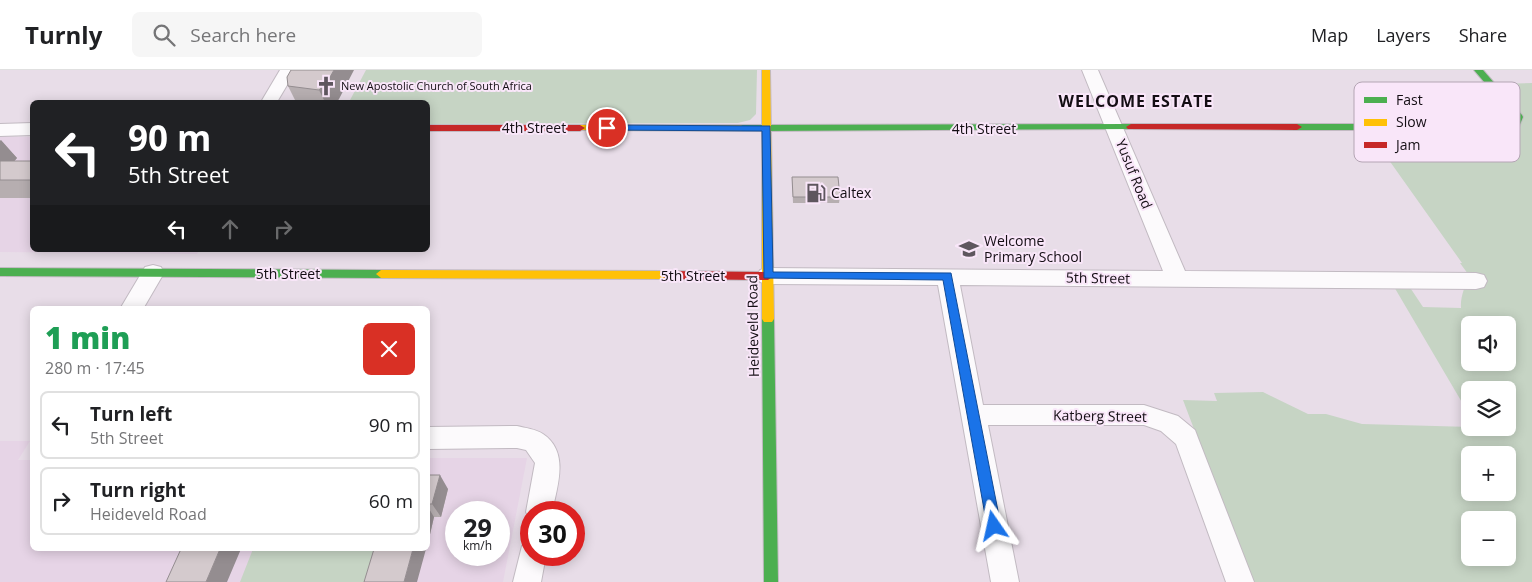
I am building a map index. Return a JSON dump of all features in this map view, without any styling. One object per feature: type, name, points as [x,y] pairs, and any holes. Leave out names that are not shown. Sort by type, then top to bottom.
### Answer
[{"type":"street","points":[[270,100],[288,70]]},
{"type":"street","name":"Heideveld Road","points":[[766,70],[771,582]]},
{"type":"street","name":"Yusuf Road","points":[[1090,70],[1178,278]]},
{"type":"street","name":"4th Street","points":[[1478,70],[1489,82]]},
{"type":"street","name":"4th Street","points":[[430,128],[1354,127]]},
{"type":"street","points":[[0,130],[30,129]]},
{"type":"street","name":"5th Street","points":[[0,272],[1476,280]]},
{"type":"street","points":[[133,306],[153,273]]},
{"type":"street","points":[[947,276],[1005,582]]},
{"type":"street","name":"Katberg Street","points":[[973,415],[1144,415],[1169,423],[1186,438],[1240,582]]},
{"type":"street","points":[[430,438],[517,438],[534,441],[546,454],[548,463],[541,501]]},
{"type":"street","points":[[527,582],[530,566]]},
{"type":"shaded area","points":[[0,137],[30,137],[30,252],[198,252],[197,254],[0,252]]},
{"type":"shaded area","points":[[0,441],[30,441],[18,460],[30,460],[30,551],[430,551],[430,458],[527,458],[510,546],[510,501],[445,501],[445,566],[506,566],[503,582],[0,582]]},
{"type":"green space","points":[[366,70],[757,70],[756,114],[750,120],[738,123],[430,124],[430,100],[350,100]]},
{"type":"green space","points":[[1520,83],[1532,83],[1532,582],[1252,582],[1183,400],[1217,401],[1214,393],[1263,392],[1308,414],[1326,414],[1362,424],[1461,427],[1461,436],[1516,436],[1516,381],[1461,381],[1461,401],[1393,285],[1409,286],[1423,307],[1461,308],[1461,299],[1468,274],[1460,263],[1462,263],[1390,162],[1520,162]]},
{"type":"green space","points":[[252,551],[377,551],[367,582],[240,582]]},
{"type":"building","points":[[291,70],[334,70],[319,90],[288,86],[287,77]]},
{"type":"building","points":[[0,161],[30,161],[30,180],[0,180]]},
{"type":"building","name":"Caltex","points":[[792,177],[838,177],[840,197],[793,197]]},
{"type":"building","points":[[430,475],[440,475],[432,504],[430,504]]},
{"type":"building","points":[[180,551],[219,551],[206,582],[166,582]]},
{"type":"building","points":[[373,551],[412,551],[404,582],[364,582]]},
{"type":"traffic: fast","points":[[1478,70],[1488,82]]},
{"type":"traffic: fast","points":[[741,128],[1131,127]]},
{"type":"traffic: fast","points":[[1297,127],[1354,127]]},
{"type":"traffic: fast","points":[[0,272],[381,274]]},
{"type":"traffic: fast","points":[[768,319],[771,582]]},
{"type":"traffic: slow","points":[[766,70],[768,319]]},
{"type":"traffic: slow","points":[[580,128],[741,128]]},
{"type":"traffic: slow","points":[[381,274],[666,275]]},
{"type":"traffic: jam","points":[[1131,127],[1297,127]]},
{"type":"traffic: jam","points":[[430,128],[580,128]]},
{"type":"traffic: jam","points":[[666,275],[768,276]]},
{"type":"place","name":"New Apostolic Church of South Africa","points":[[326,86]]},
{"type":"place","name":"Caltex","points":[[816,193]]},
{"type":"place","name":"Welcome Primary School","points":[[969,249]]},
{"type":"district","name":"WELCOME ESTATE","points":[[1136,101]]},
{"type":"route","points":[[607,128],[767,128],[768,276],[947,276],[994,526]]}]
